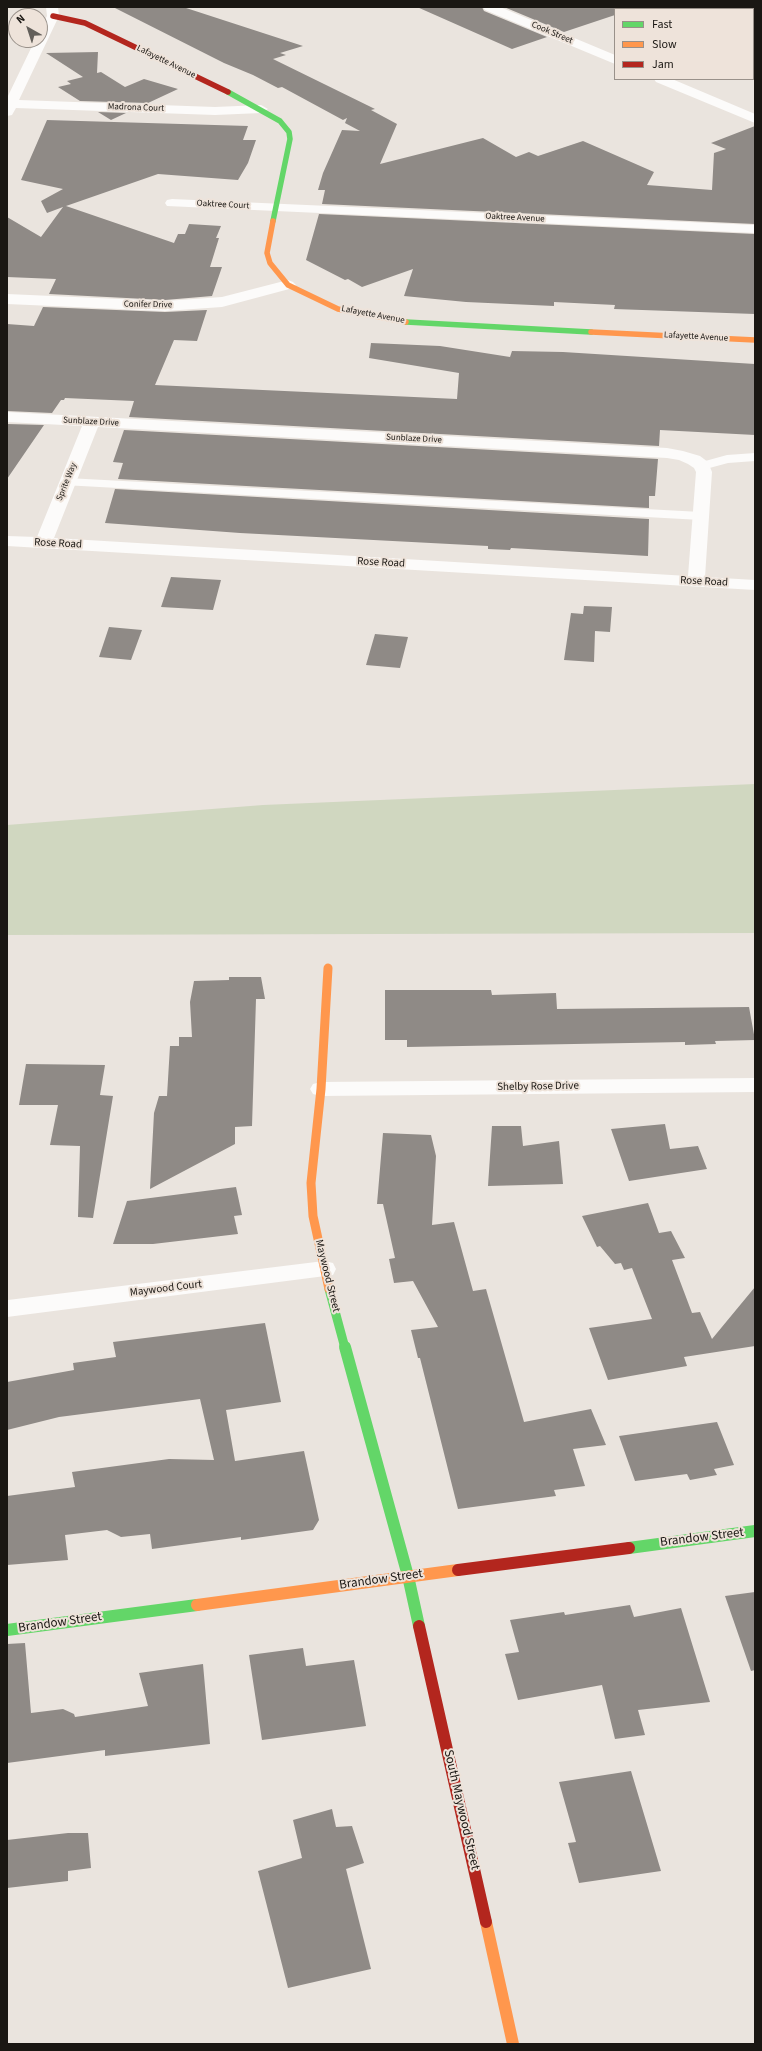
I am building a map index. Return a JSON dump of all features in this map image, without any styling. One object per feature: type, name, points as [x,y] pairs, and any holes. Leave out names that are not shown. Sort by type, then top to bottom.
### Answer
[{"type":"street","name":"Cook Street","points":[[489,7],[614,60]]},
{"type":"street","points":[[9,108],[52,11]]},
{"type":"street","name":"Lafayette Avenue","points":[[52,11],[85,23],[261,110],[280,121],[288,132],[290,138],[267,253],[270,263],[288,285],[310,297],[338,309],[388,320],[440,325],[755,340]]},
{"type":"street","points":[[663,80],[755,118]]},
{"type":"street","name":"Madrona Court","points":[[9,108],[215,111],[261,110]]},
{"type":"street","name":"Oaktree Court","points":[[172,202],[275,207]]},
{"type":"street","name":"Oaktree Avenue","points":[[275,207],[755,230]]},
{"type":"street","name":"Conifer Drive","points":[[7,300],[165,306],[222,302],[288,285]]},
{"type":"street","name":"Sunblaze Drive","points":[[7,417],[667,453],[689,458],[702,466]]},
{"type":"street","name":"Sprite Way","points":[[43,543],[92,422]]},
{"type":"street","points":[[696,582],[702,516],[704,472],[702,466]]},
{"type":"street","name":"Rose Road","points":[[7,541],[755,585]]},
{"type":"street","name":"Maywood Street","points":[[328,968],[320,1089],[311,1182],[313,1216],[324,1269],[408,1576]]},
{"type":"street","name":"Shelby Rose Drive","points":[[320,1089],[755,1085]]},
{"type":"street","name":"Maywood Court","points":[[8,1309],[324,1269]]},
{"type":"street","name":"Brandow Street","points":[[7,1630],[755,1531]]},
{"type":"street","name":"South Maywood Street","points":[[408,1576],[513,2044]]},
{"type":"lane","points":[[702,466],[726,459],[755,458]]},
{"type":"lane","points":[[67,482],[702,516]]},
{"type":"green space","points":[[755,784],[755,933],[7,935],[7,825],[263,805]]},
{"type":"building","points":[[113,7],[183,7],[303,46],[280,53],[286,55],[273,59],[375,109],[371,110],[397,124],[380,164],[483,138],[516,157],[529,152],[538,156],[583,141],[654,172],[647,185],[712,190],[714,153],[726,149],[711,143],[755,126],[755,224],[322,204],[325,190],[318,190],[323,173],[342,130],[360,131],[345,123],[347,118],[343,120],[282,87],[278,88],[253,75],[224,63]]},
{"type":"building","points":[[417,7],[482,7],[484,11],[547,37],[512,49]]},
{"type":"building","points":[[504,7],[625,7],[614,8],[614,15],[564,32]]},
{"type":"building","points":[[98,52],[97,73],[101,72],[125,87],[144,79],[178,89],[148,103],[80,101],[58,87],[71,84],[67,81],[83,77],[46,53]]},
{"type":"building","points":[[98,112],[126,113],[111,120]]},
{"type":"building","points":[[47,120],[248,126],[243,140],[256,140],[248,163],[238,180],[158,174],[66,206],[174,243],[178,234],[185,234],[189,224],[221,226],[216,238],[219,238],[210,267],[222,267],[212,296],[165,300],[49,294],[56,279],[7,277],[7,217],[41,237],[63,207],[47,213],[41,201],[63,189],[21,180]]},
{"type":"building","points":[[319,214],[755,234],[755,314],[614,309],[615,305],[554,302],[554,306],[466,302],[404,296],[413,269],[362,287],[306,260]]},
{"type":"building","points":[[43,307],[165,312],[207,310],[197,341],[174,340],[155,385],[457,399],[459,373],[369,358],[371,343],[440,346],[510,357],[512,351],[563,352],[755,364],[755,435],[660,430],[659,446],[129,417],[134,401],[65,398],[64,400],[61,400],[52,413],[7,411],[7,324],[34,326]]},
{"type":"building","points":[[7,424],[44,425],[7,479]]},
{"type":"building","points":[[124,430],[658,459],[655,496],[649,496],[649,508],[118,479],[123,463],[113,462]]},
{"type":"building","points":[[115,489],[649,519],[648,556],[511,548],[510,550],[488,549],[488,546],[240,533],[105,523]]},
{"type":"building","points":[[171,577],[221,580],[213,610],[161,607]]},
{"type":"building","points":[[584,606],[612,607],[610,632],[595,631],[594,662],[564,660],[571,613],[583,614]]},
{"type":"building","points":[[109,627],[142,630],[131,660],[99,657]]},
{"type":"building","points":[[375,634],[408,637],[400,668],[366,665]]},
{"type":"building","points":[[229,977],[261,977],[265,999],[256,999],[252,1126],[235,1127],[235,1144],[150,1189],[154,1113],[159,1096],[167,1096],[170,1046],[179,1046],[179,1037],[192,1037],[190,1002],[194,981],[229,980]]},
{"type":"building","points":[[385,990],[491,990],[492,995],[556,993],[557,1009],[749,1007],[755,1040],[715,1041],[716,1044],[685,1045],[685,1042],[407,1047],[407,1040],[385,1040]]},
{"type":"building","points":[[26,1064],[105,1065],[100,1095],[113,1096],[93,1218],[78,1217],[80,1146],[50,1145],[58,1105],[19,1105]]},
{"type":"building","points":[[665,1124],[670,1149],[698,1146],[707,1169],[629,1181],[611,1129]]},
{"type":"building","points":[[492,1126],[521,1126],[523,1146],[559,1141],[563,1184],[488,1186]]},
{"type":"building","points":[[383,1133],[431,1135],[436,1156],[432,1225],[454,1222],[473,1291],[486,1289],[524,1422],[591,1409],[606,1445],[573,1449],[585,1486],[554,1490],[556,1496],[458,1509],[420,1358],[418,1358],[411,1330],[438,1327],[413,1281],[394,1283],[389,1259],[395,1258],[383,1204],[377,1204]]},
{"type":"building","points":[[236,1187],[242,1215],[234,1216],[238,1234],[153,1244],[113,1244],[127,1201]]},
{"type":"building","points":[[648,1203],[659,1233],[671,1231],[685,1258],[672,1260],[692,1313],[700,1312],[712,1339],[755,1287],[755,1346],[684,1357],[687,1366],[608,1380],[589,1328],[652,1319],[632,1268],[624,1270],[621,1263],[615,1264],[600,1246],[597,1247],[582,1216]]},
{"type":"building","points":[[265,1323],[281,1402],[226,1410],[235,1461],[304,1451],[319,1520],[313,1530],[241,1540],[241,1537],[152,1549],[150,1534],[121,1537],[107,1530],[65,1535],[68,1560],[7,1565],[7,1496],[75,1487],[72,1472],[169,1459],[214,1460],[200,1399],[59,1417],[7,1430],[7,1382],[74,1370],[73,1363],[116,1357],[113,1342]]},
{"type":"building","points":[[717,1422],[734,1465],[714,1469],[717,1475],[690,1480],[687,1474],[635,1481],[619,1436]]},
{"type":"building","points":[[755,1592],[755,1670],[751,1671],[725,1596]]},
{"type":"building","points":[[630,1605],[634,1617],[681,1608],[710,1702],[638,1710],[645,1735],[615,1739],[602,1685],[518,1700],[505,1654],[519,1652],[510,1620],[564,1612],[565,1615]]},
{"type":"building","points":[[25,1643],[31,1713],[63,1709],[74,1714],[75,1717],[148,1706],[139,1673],[203,1664],[210,1744],[105,1756],[105,1750],[7,1763],[7,1644]]},
{"type":"building","points":[[303,1648],[306,1666],[354,1660],[366,1726],[262,1740],[249,1655]]},
{"type":"building","points":[[631,1771],[661,1871],[579,1883],[568,1843],[576,1842],[559,1782]]},
{"type":"building","points":[[332,1809],[336,1827],[352,1826],[364,1863],[346,1869],[371,1969],[288,1988],[258,1871],[302,1858],[293,1820]]},
{"type":"building","points":[[68,1833],[88,1833],[91,1868],[68,1871],[68,1881],[7,1888],[7,1840]]},
{"type":"traffic: fast","points":[[228,92],[280,121],[289,132],[290,139],[273,221]]},
{"type":"traffic: fast","points":[[406,322],[591,332]]},
{"type":"traffic: fast","points":[[329,1289],[408,1576],[419,1626]]},
{"type":"traffic: fast","points":[[629,1548],[755,1531]]},
{"type":"traffic: fast","points":[[7,1630],[197,1605]]},
{"type":"traffic: slow","points":[[273,221],[267,253],[270,263],[288,285],[338,309],[406,322]]},
{"type":"traffic: slow","points":[[591,332],[755,340]]},
{"type":"traffic: slow","points":[[328,968],[321,1089],[311,1183],[313,1216],[329,1289]]},
{"type":"traffic: slow","points":[[197,1605],[458,1570]]},
{"type":"traffic: slow","points":[[486,1922],[513,2044]]},
{"type":"traffic: jam","points":[[53,16],[85,23],[228,92]]},
{"type":"traffic: jam","points":[[458,1570],[629,1548]]},
{"type":"traffic: jam","points":[[419,1626],[486,1922]]}]
